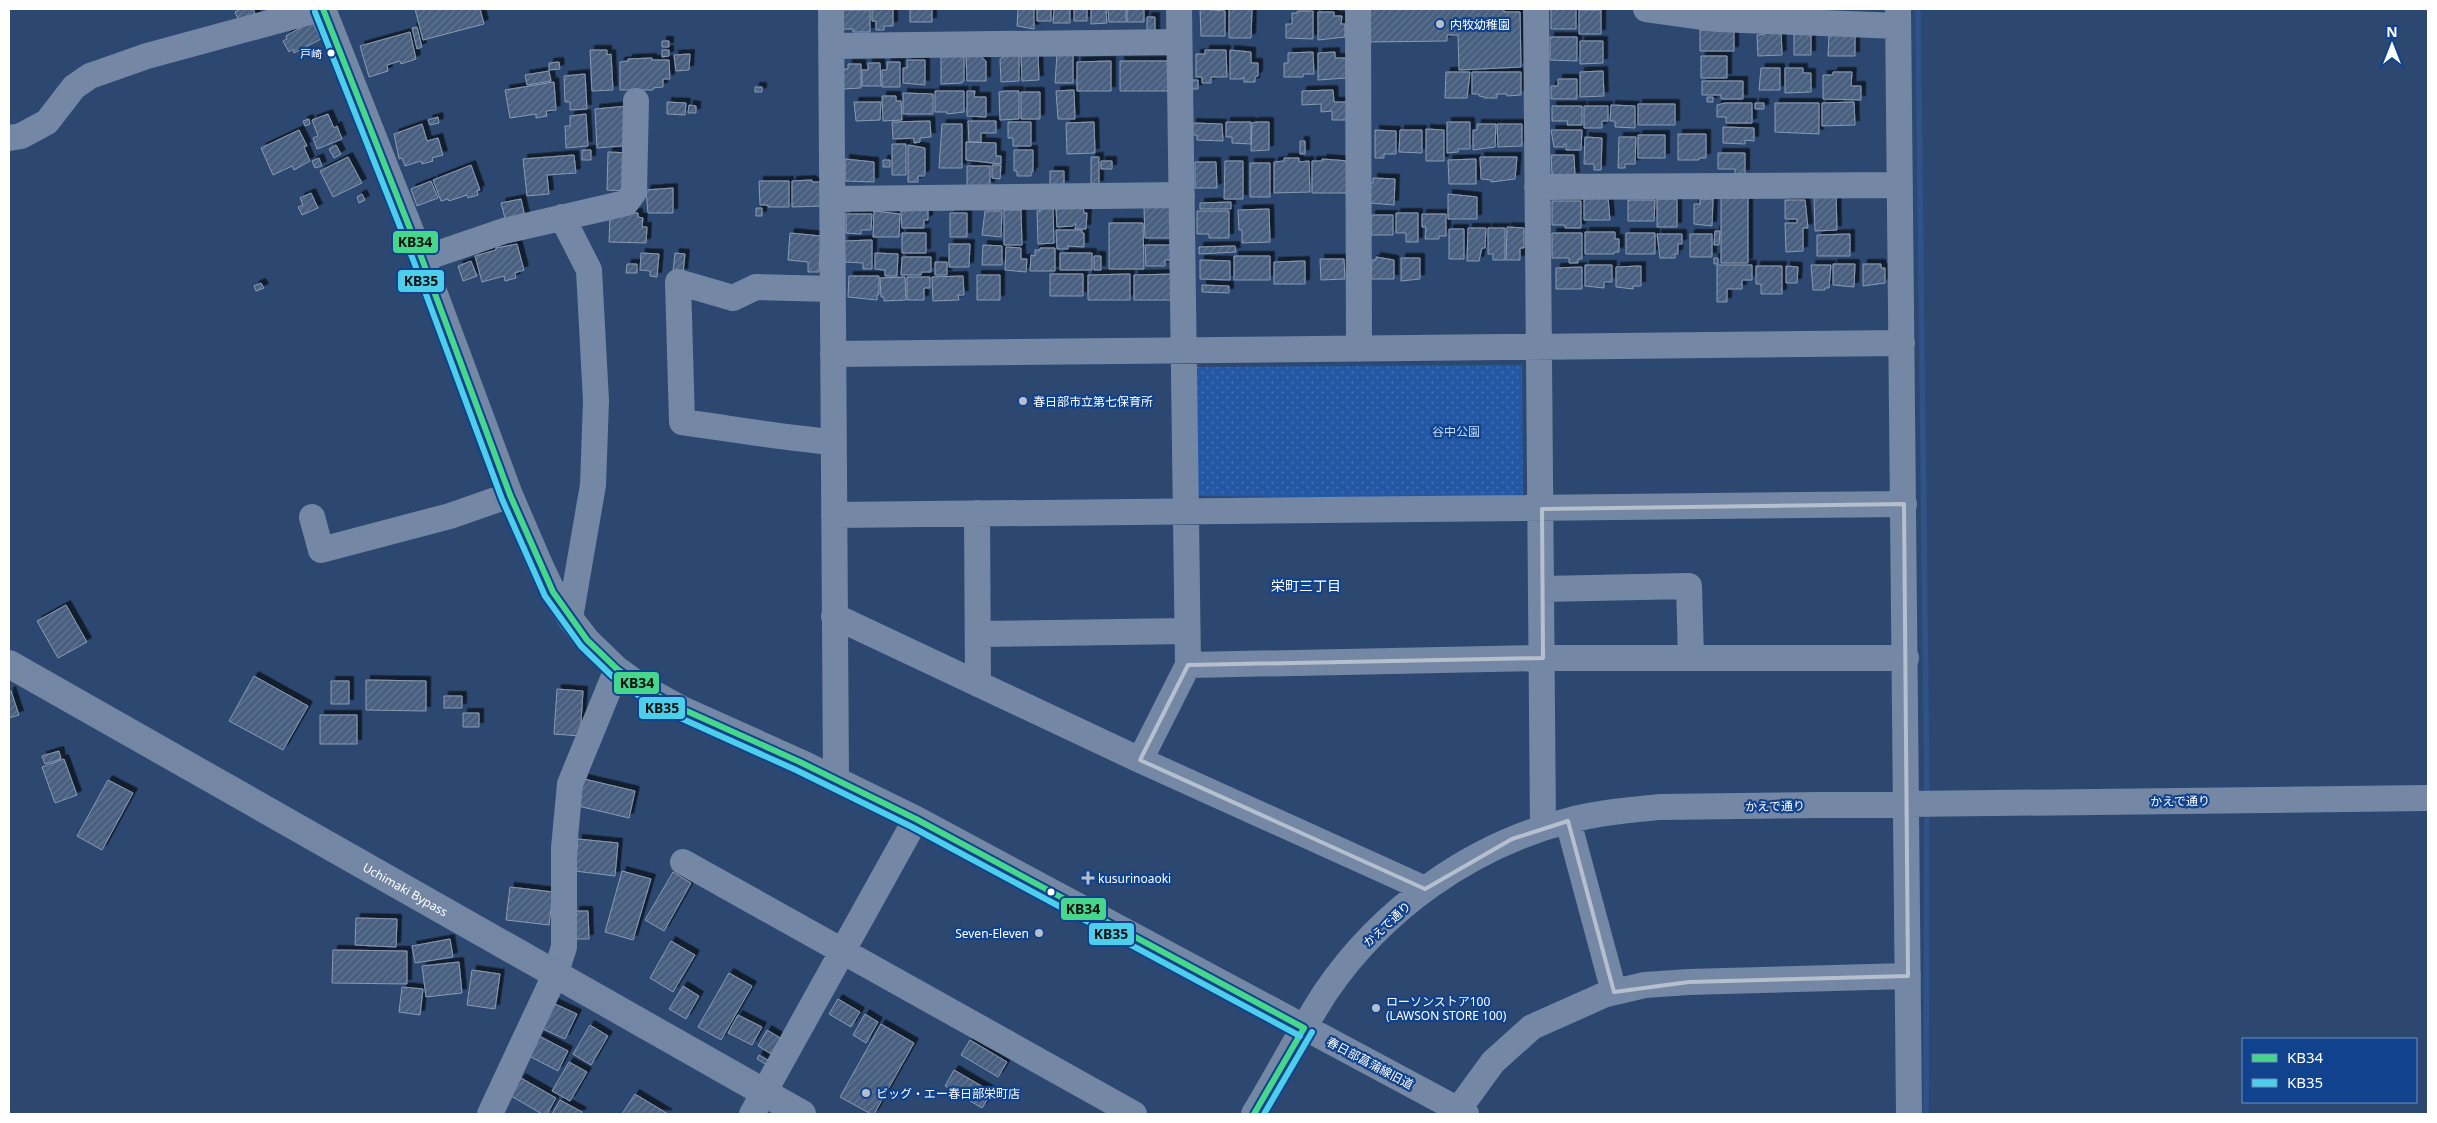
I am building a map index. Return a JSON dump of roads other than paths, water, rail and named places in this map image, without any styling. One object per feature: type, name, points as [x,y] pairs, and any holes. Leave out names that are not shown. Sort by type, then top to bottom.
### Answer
[{"type":"main road","name":"Uchimaki Bypass","points":[[9,664],[555,975],[758,1103],[802,1114]]},
{"type":"street","points":[[9,138],[21,136],[47,122],[74,87],[90,76],[148,56],[322,9]]},
{"type":"street","name":"春日部菖蒲線旧道","points":[[322,9],[422,259],[510,495],[541,568],[553,592],[570,618],[588,640],[617,669],[642,687],[680,708],[916,819],[1462,1112]]},
{"type":"street","points":[[831,9],[836,780]]},
{"type":"street","points":[[1140,760],[1188,665],[1179,9]]},
{"type":"street","points":[[1358,9],[1359,349]]},
{"type":"street","points":[[1536,9],[1538,347],[1542,509],[1543,828]]},
{"type":"street","points":[[1646,9],[1718,19],[1898,18],[1906,658],[1909,1114]]},
{"type":"street","points":[[832,46],[1179,42]]},
{"type":"street","points":[[422,259],[504,231],[626,203],[634,192],[636,101]]},
{"type":"street","points":[[1537,186],[1900,185]]},
{"type":"street","points":[[833,199],[1182,195]]},
{"type":"street","points":[[562,217],[590,270],[596,402],[593,485],[570,618]]},
{"type":"street","points":[[833,289],[756,287],[733,298],[678,282],[682,422],[747,430],[783,438],[834,442]]},
{"type":"street","points":[[834,354],[1184,352],[1902,343]]},
{"type":"street","points":[[312,517],[321,550],[450,516],[510,495]]},
{"type":"street","points":[[834,515],[1904,504]]},
{"type":"street","points":[[977,513],[978,684]]},
{"type":"street","points":[[1542,589],[1689,586],[1691,658]]},
{"type":"street","points":[[834,616],[1140,760],[1425,889]]},
{"type":"street","points":[[978,634],[1187,631]]},
{"type":"street","points":[[1188,665],[1543,658],[1906,658]]},
{"type":"street","points":[[490,1114],[555,975],[564,947],[564,848],[570,784],[617,669]]},
{"type":"street","name":"かえで通り","points":[[1254,1114],[1326,993],[1349,961],[1376,932],[1425,889],[1486,852],[1543,828],[1568,821],[1612,812],[1660,807],[2428,798]]},
{"type":"street","points":[[758,1103],[916,819]]},
{"type":"street","points":[[1568,821],[1614,992]]},
{"type":"street","points":[[682,862],[1134,1114]]},
{"type":"street","points":[[1462,1112],[1493,1062],[1532,1027],[1614,992],[1645,985],[1689,982],[1908,976]]},
{"type":"waterway","points":[[1918,9],[1927,797]]},
{"type":"waterway","points":[[1926,1114],[1927,811]]},
{"type":"place","name":"内牧幼稚園","points":[[1440,24]]},
{"type":"place","name":"戸崎","points":[[331,53]]},
{"type":"place","name":"春日部市立第七保育所","points":[[1023,401]]},
{"type":"place","name":"kusurinoaoki","points":[[1088,878]]},
{"type":"place","name":"Seven-Eleven","points":[[1039,933]]},
{"type":"place","name":"ローソンストア100 (LAWSON STORE 100)","points":[[1376,1008]]},
{"type":"place","name":"ビッグ・エー春日部栄町店","points":[[866,1093]]},
{"type":"district","name":"栄町三丁目","points":[[1306,585]]},
{"type":"park label","name":"谷中公園","points":[[1456,431]]}]
